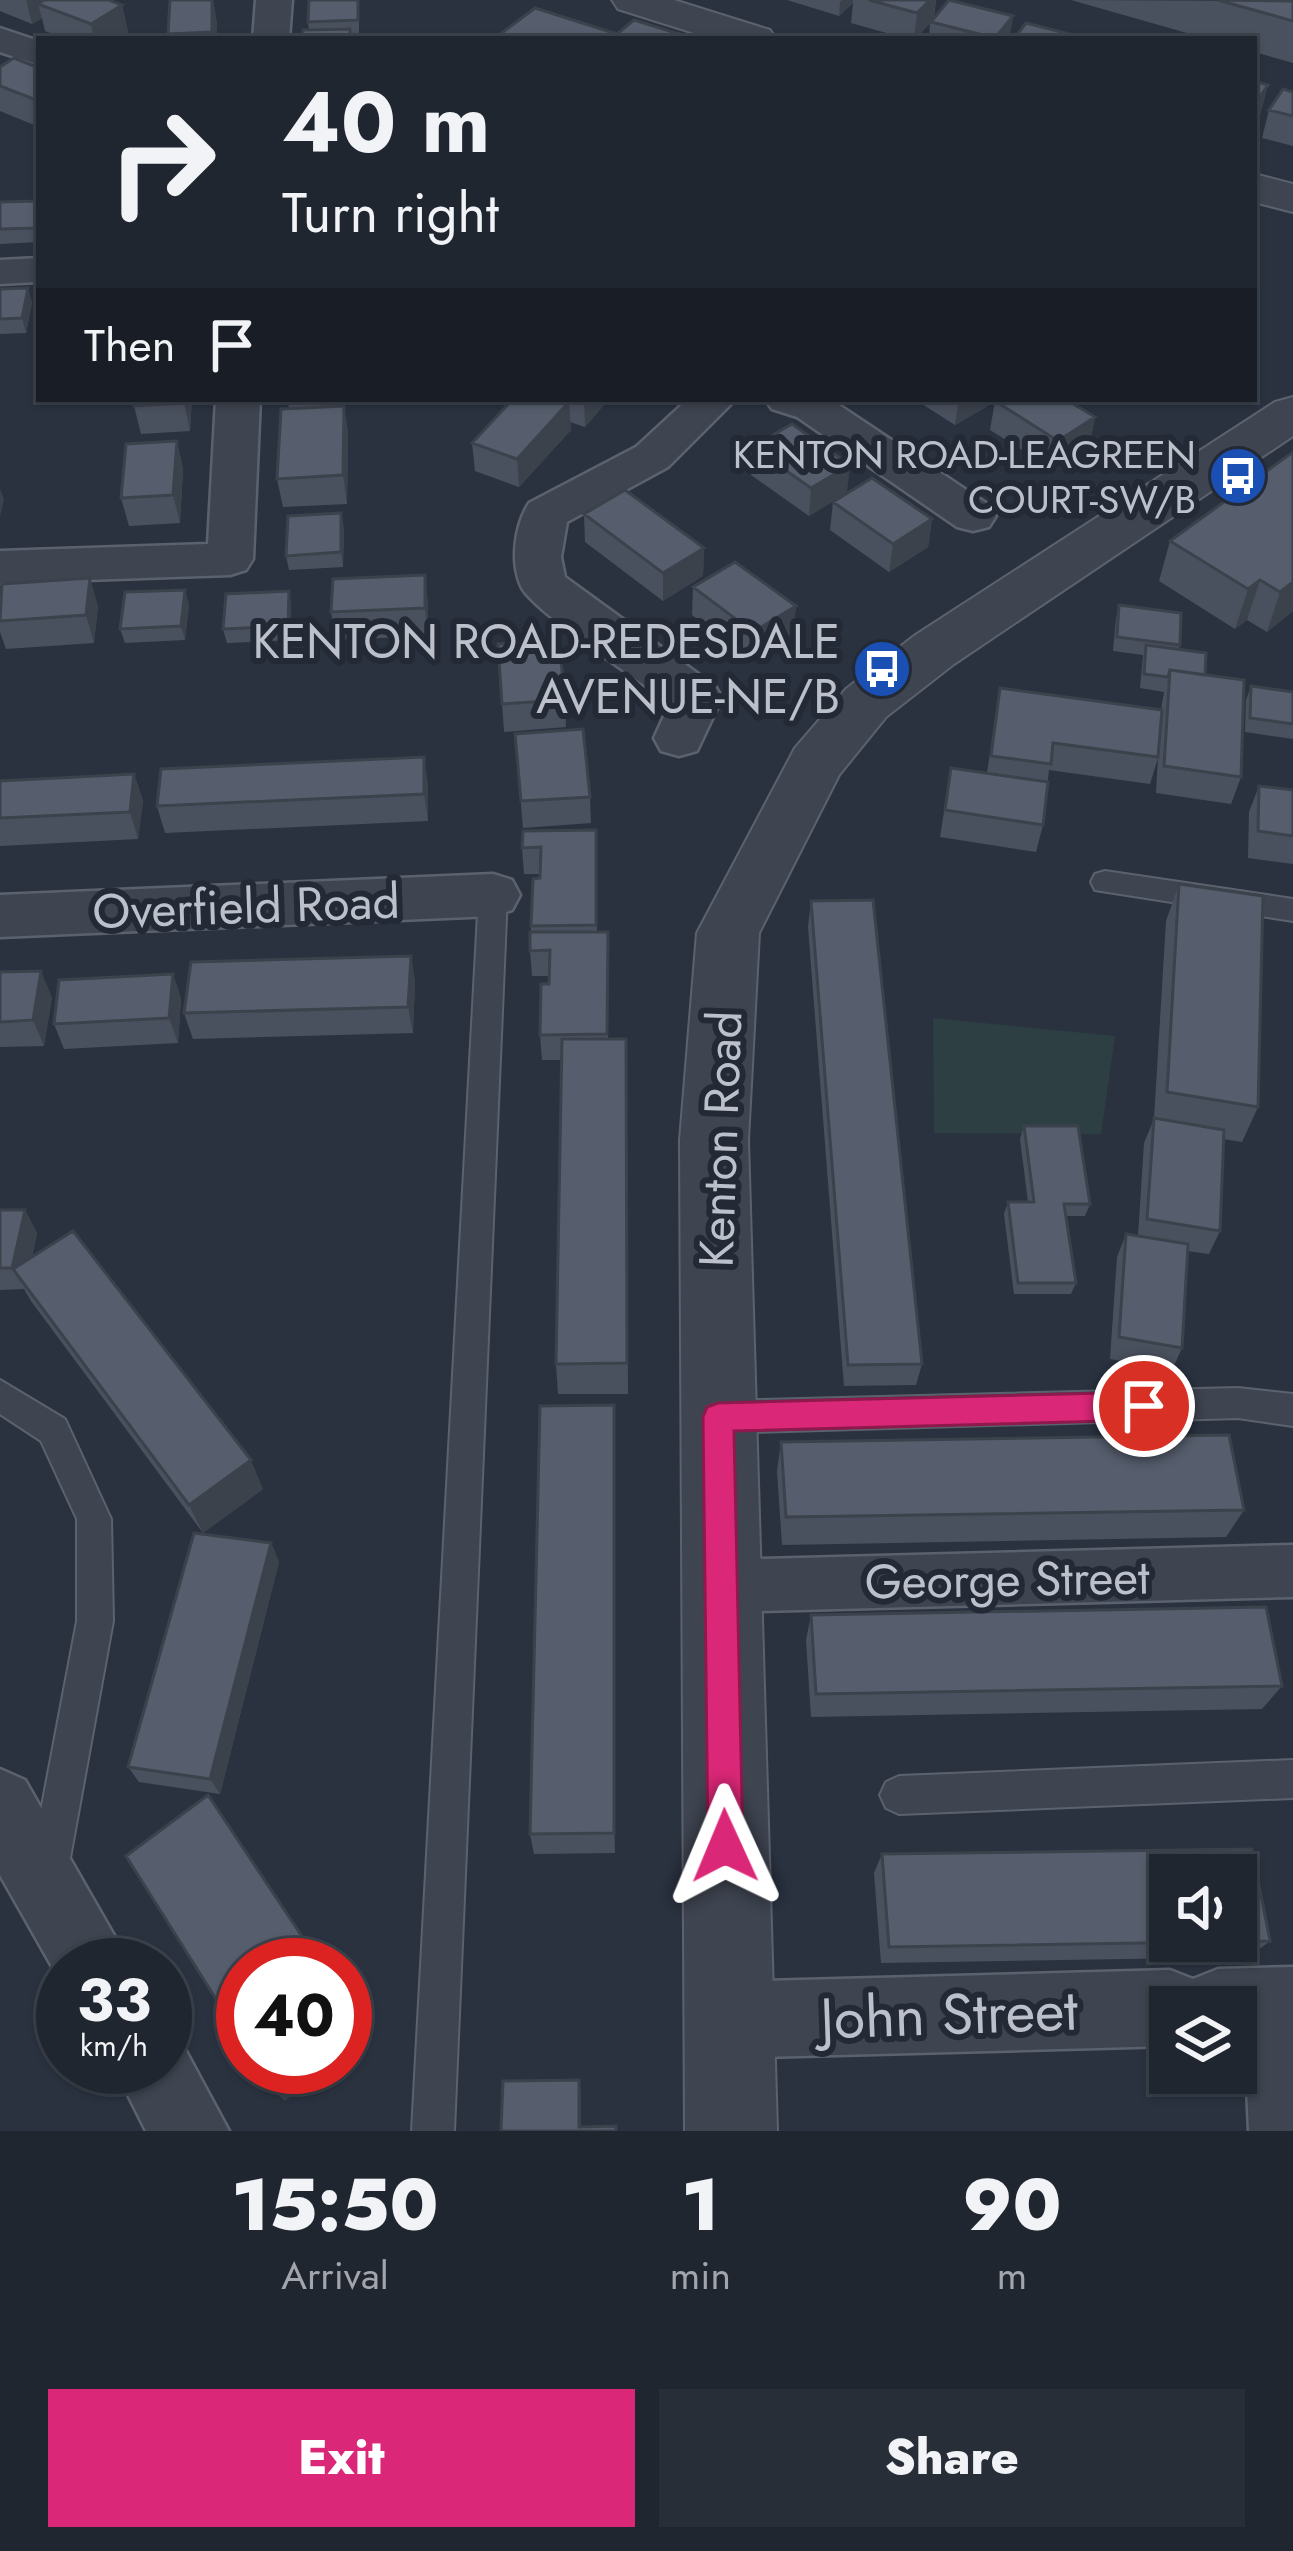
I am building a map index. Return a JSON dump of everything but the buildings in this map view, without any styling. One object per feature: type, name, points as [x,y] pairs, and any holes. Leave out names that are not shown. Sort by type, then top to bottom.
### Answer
[{"type":"street","points":[[271,36],[274,0]]},
{"type":"street","points":[[632,0],[745,36]]},
{"type":"street","points":[[0,39],[36,53]]},
{"type":"street","points":[[1257,189],[1293,199]]},
{"type":"street","points":[[0,272],[36,270]]},
{"type":"street","points":[[0,568],[230,559],[238,402]]},
{"type":"street","points":[[680,738],[697,698],[543,584],[538,557],[544,514],[652,457],[711,402]]},
{"type":"street","points":[[796,402],[812,407],[974,516]]},
{"type":"street","name":"Kenton Road","points":[[731,2131],[714,1140],[728,933],[816,763],[866,703],[934,650],[1293,413]]},
{"type":"street","name":"Overfield Road","points":[[0,916],[493,895]]},
{"type":"street","name":"George Street","points":[[721,1586],[1293,1571]]},
{"type":"street","points":[[0,1805],[77,1938]]},
{"type":"street","points":[[1264,2006],[1288,2131]]},
{"type":"street","name":"John Street","points":[[728,2020],[1149,2009]]},
{"type":"street","points":[[168,2094],[190,2131]]},
{"type":"lane","points":[[1105,882],[1293,910]]},
{"type":"lane","points":[[434,2131],[493,895]]},
{"type":"lane","points":[[0,1395],[53,1430],[94,1519],[95,1621],[46,1884]]},
{"type":"lane","points":[[718,1417],[1238,1403],[1293,1411]]},
{"type":"lane","points":[[899,1795],[1293,1779]]},
{"type":"shaded area","points":[[933,1018],[1115,1036],[1101,1134],[934,1133]]},
{"type":"place","name":"KENTON ROAD-LEAGREEN COURT-SW/B","points":[[1238,476]]},
{"type":"place","name":"KENTON ROAD-REDESDALE AVENUE-NE/B","points":[[882,669]]},
{"type":"route","points":[[725,1846],[718,1417],[1144,1406]]}]
